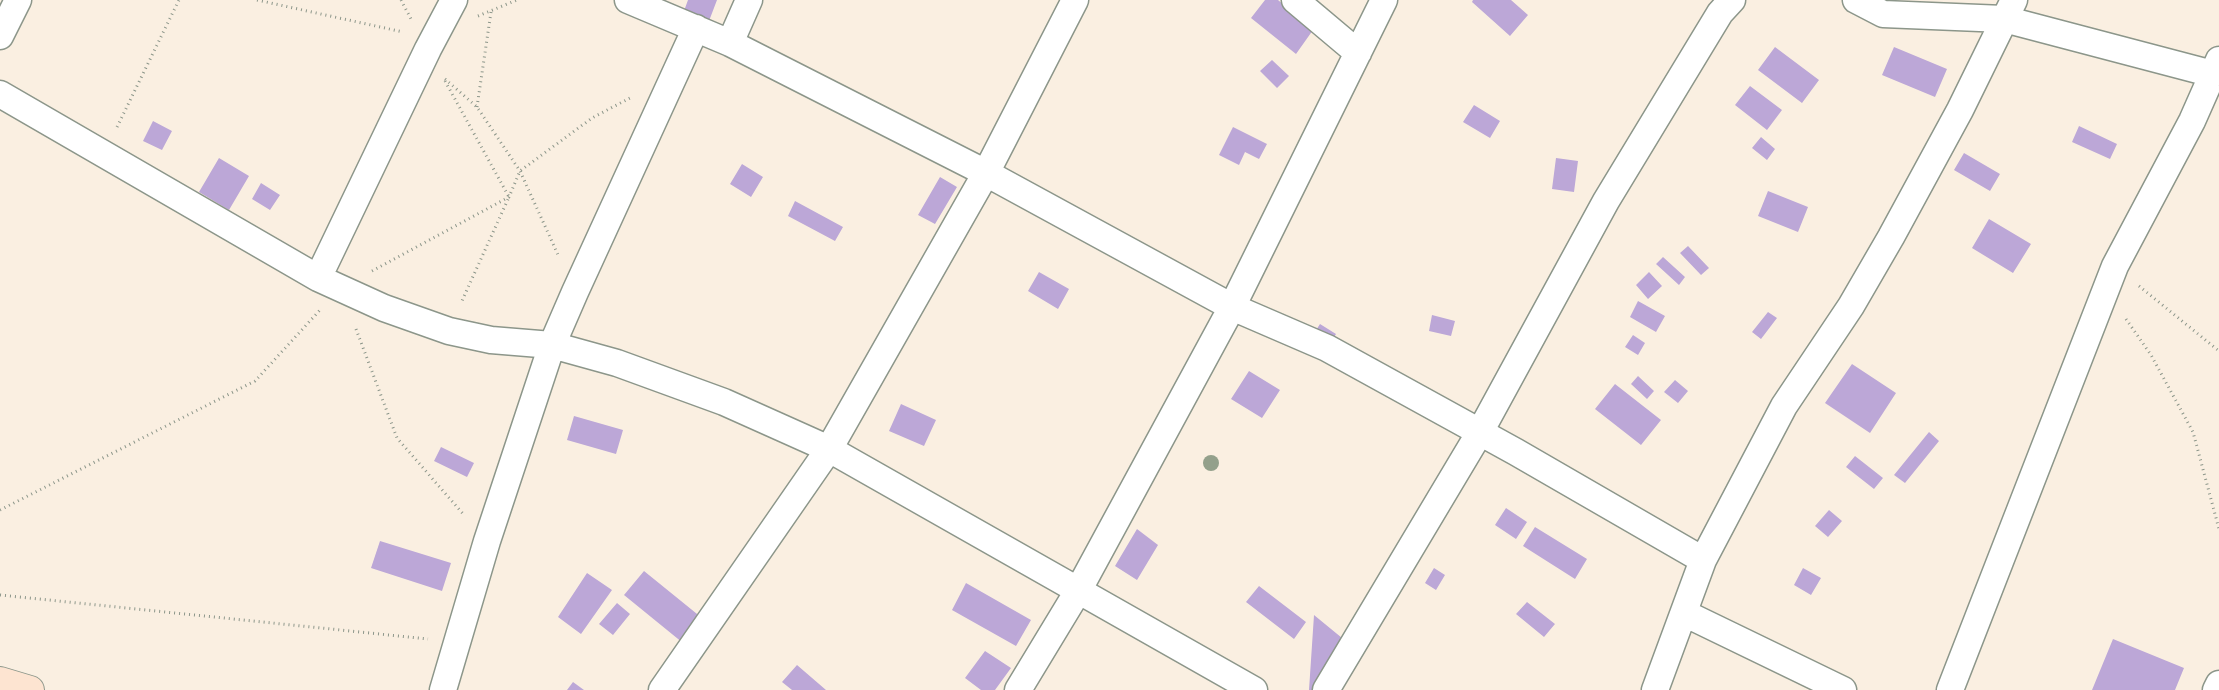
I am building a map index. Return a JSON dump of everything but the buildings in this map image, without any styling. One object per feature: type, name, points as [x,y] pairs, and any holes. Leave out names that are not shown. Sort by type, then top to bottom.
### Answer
[{"type":"street","points":[[0,36],[18,0]]},
{"type":"street","points":[[329,283],[429,38],[454,0]]},
{"type":"street","points":[[628,0],[730,43],[986,173],[1232,307],[1327,348],[1480,432],[1703,560]]},
{"type":"street","points":[[730,43],[749,0]]},
{"type":"street","points":[[662,690],[829,449],[986,173],[1074,0]]},
{"type":"street","points":[[1295,0],[1358,53]]},
{"type":"street","points":[[1018,690],[1078,591],[1232,307],[1384,0]]},
{"type":"street","points":[[1326,690],[1480,432],[1606,201],[1720,13],[1732,0]]},
{"type":"street","points":[[1856,0],[1883,14],[2009,9],[2216,67],[2172,162],[2110,277],[1950,690]]},
{"type":"street","points":[[1655,690],[1703,560],[1784,406],[1851,306],[1891,237],[1960,110],[2009,9]]},
{"type":"street","points":[[443,690],[459,642],[487,541],[552,345],[574,292],[696,28]]},
{"type":"street","points":[[0,94],[103,155],[329,283],[384,308],[449,331],[491,340],[552,345],[617,363],[724,402],[829,449],[1254,690]]},
{"type":"street","points":[[1684,613],[1843,690]]},
{"type":"street","points":[[0,681],[30,690]]},
{"type":"street","points":[[2216,690],[2219,684]]},
{"type":"path","points":[[103,155],[179,0]]},
{"type":"path","points":[[257,0],[429,38],[517,0]]},
{"type":"path","points":[[401,0],[429,38],[444,78],[509,197]]},
{"type":"path","points":[[476,107],[491,12]]},
{"type":"path","points":[[444,78],[476,107],[520,171],[574,292]]},
{"type":"path","points":[[449,331],[520,171],[592,118],[633,97]]},
{"type":"path","points":[[0,510],[255,381],[329,283],[509,197]]},
{"type":"path","points":[[2110,277],[2219,351]]},
{"type":"path","points":[[2110,277],[2150,355],[2193,432],[2219,529]]},
{"type":"path","points":[[329,283],[398,438],[487,541]]},
{"type":"path","points":[[0,595],[459,642]]}]
